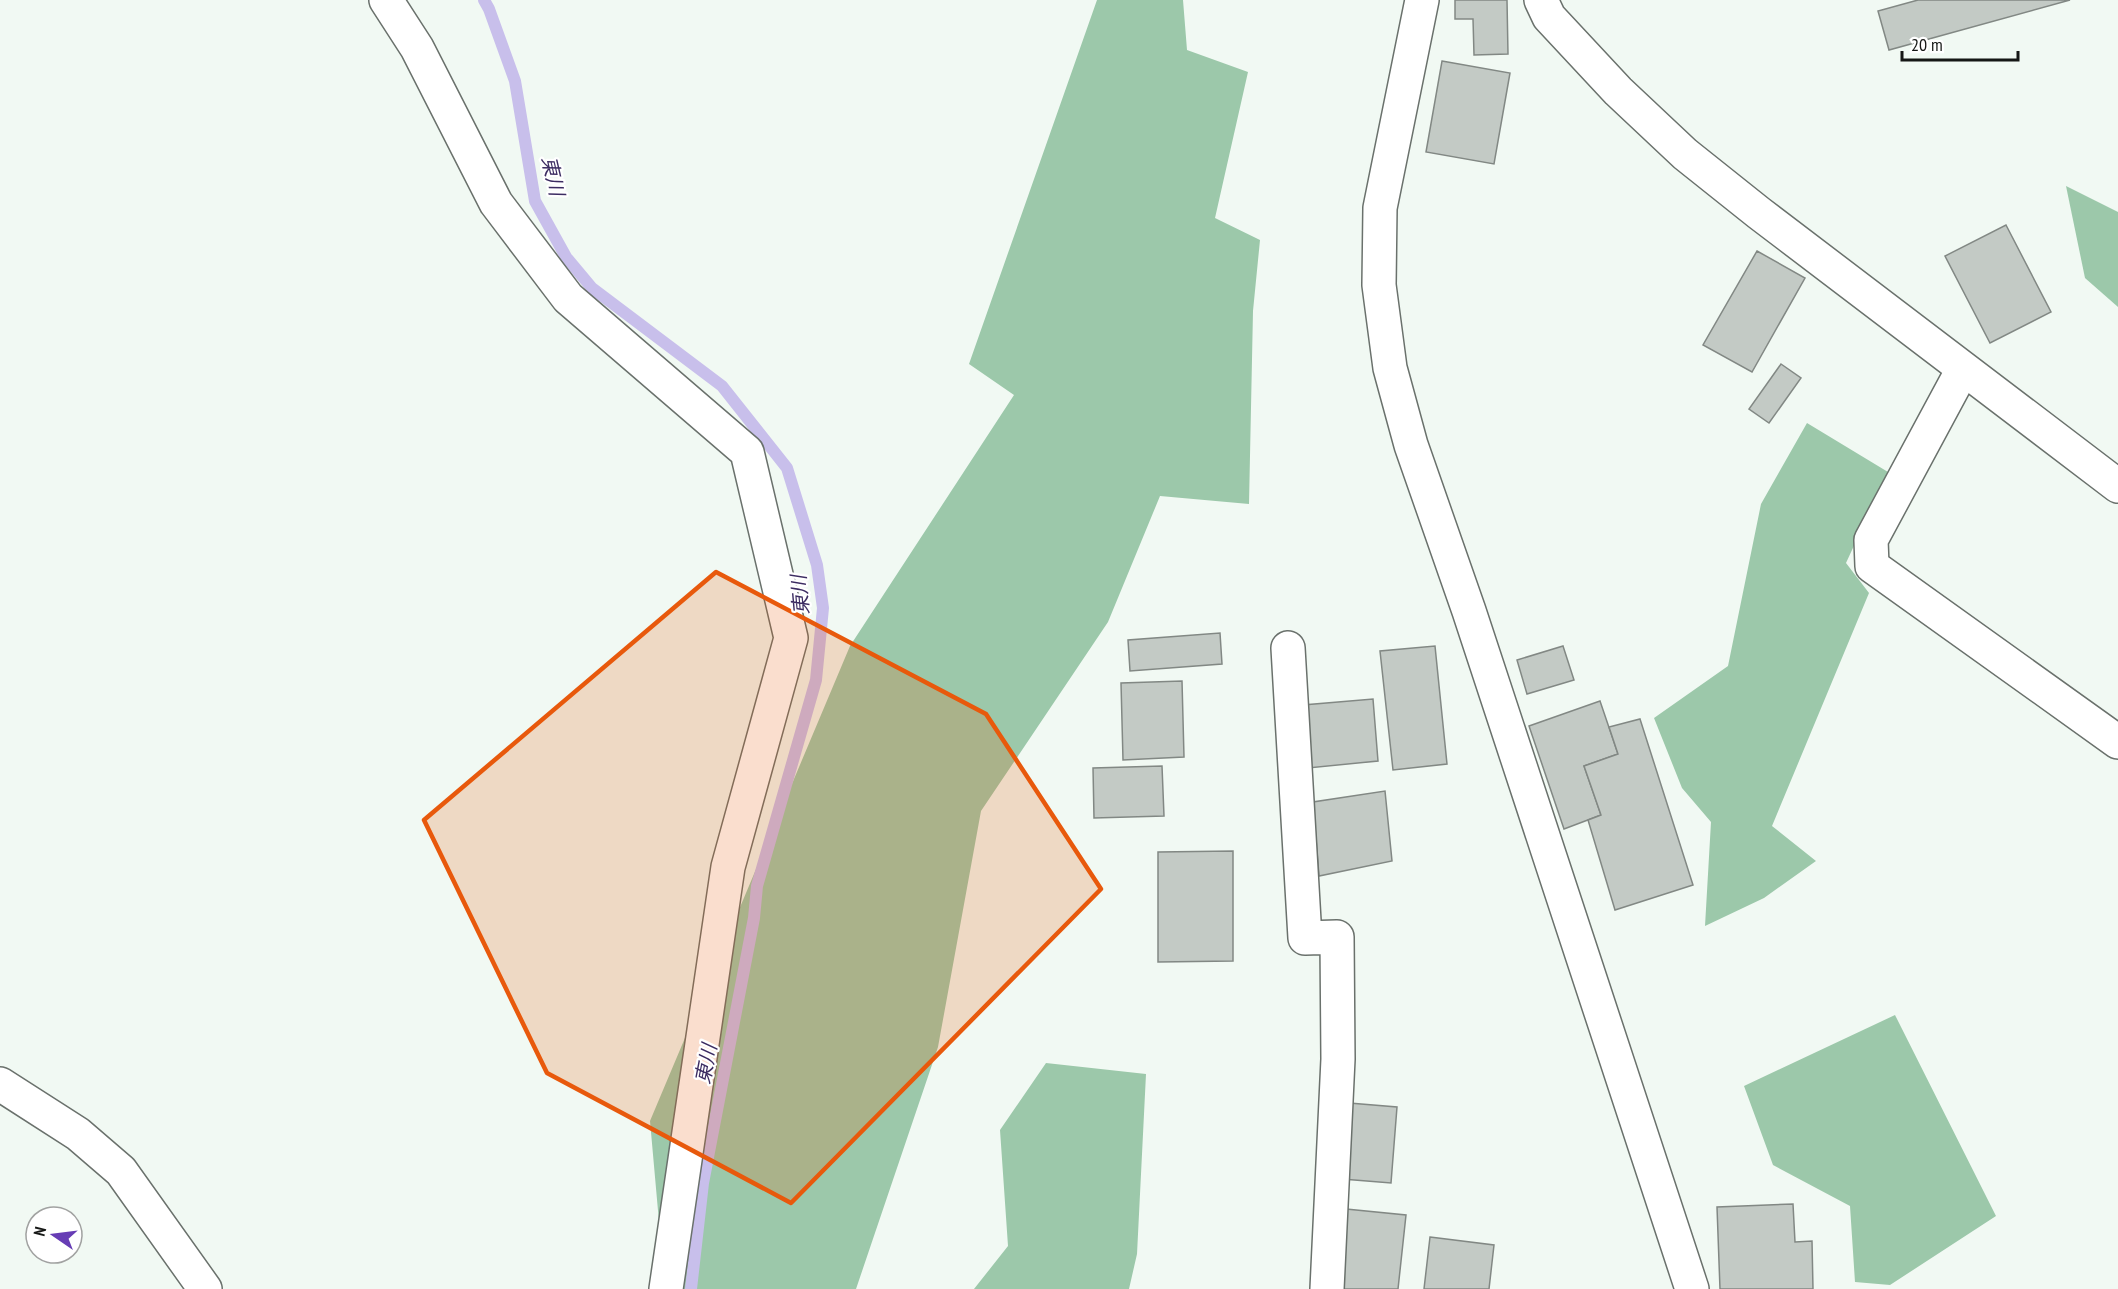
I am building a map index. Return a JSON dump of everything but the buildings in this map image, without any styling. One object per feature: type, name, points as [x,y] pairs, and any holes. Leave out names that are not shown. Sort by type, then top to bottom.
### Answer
[{"type":"street","points":[[386,0],[417,48],[496,203],[568,298],[747,452],[791,638],[728,867],[666,1289]]},
{"type":"street","points":[[1422,0],[1380,208],[1379,285],[1390,368],[1411,445],[1469,610],[1692,1289]]},
{"type":"street","points":[[1541,0],[1549,17],[1610,83],[1685,154],[2118,486]]},
{"type":"street","points":[[1964,369],[1871,540],[1872,566],[2118,742]]},
{"type":"street","points":[[1288,648],[1305,938],[1337,937],[1338,1059],[1327,1289]]},
{"type":"street","points":[[0,1084],[78,1134],[121,1171],[205,1289]]},
{"type":"highlighted area","points":[[716,572],[986,714],[1101,889],[791,1203],[547,1073],[424,820]]},
{"type":"green space","points":[[1097,0],[1183,0],[1187,50],[1248,72],[1215,218],[1260,240],[1253,311],[1249,504],[1160,496],[1108,622],[981,811],[938,1047],[856,1289],[665,1289],[650,1121],[850,646],[1014,395],[969,364]]},
{"type":"green space","points":[[2066,186],[2118,212],[2118,307],[2085,278]]},
{"type":"green space","points":[[1807,423],[1888,472],[1846,563],[1869,593],[1772,826],[1816,861],[1764,898],[1705,926],[1711,822],[1682,788],[1654,718],[1728,666],[1761,504]]},
{"type":"green space","points":[[1895,1015],[1996,1216],[1890,1285],[1855,1282],[1850,1206],[1773,1165],[1744,1086]]},
{"type":"green space","points":[[1046,1063],[1146,1074],[1137,1254],[1129,1289],[974,1289],[1008,1246],[1000,1130]]},
{"type":"waterway","name":"東川","points":[[484,0],[515,81],[535,201],[566,257],[592,288],[722,386],[787,468],[817,565],[823,608],[816,680],[757,886],[754,918],[703,1183],[691,1289]]}]
